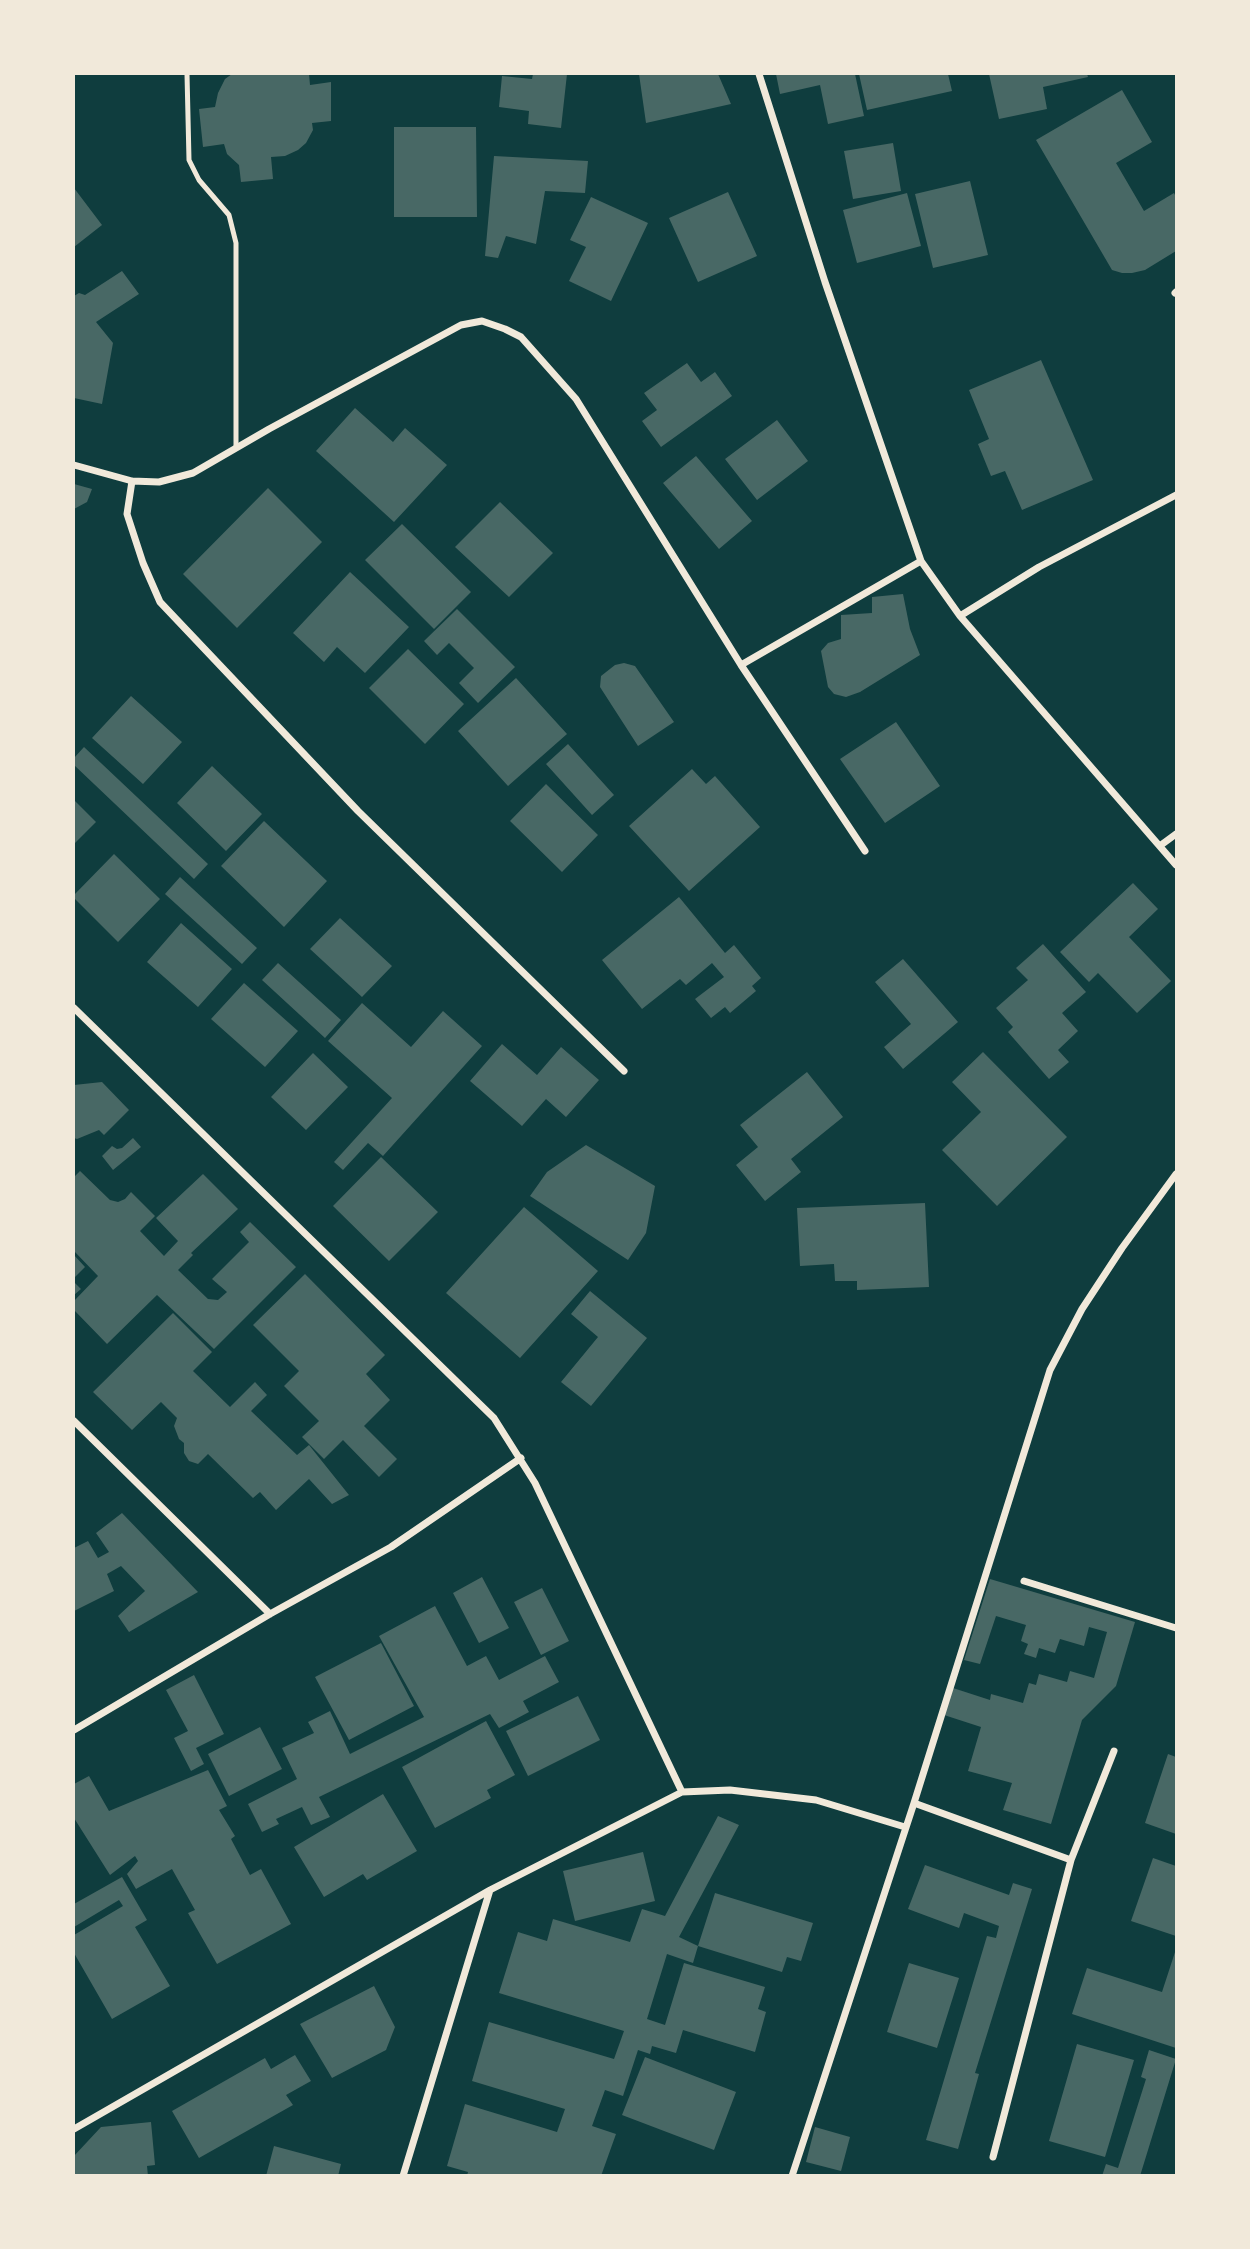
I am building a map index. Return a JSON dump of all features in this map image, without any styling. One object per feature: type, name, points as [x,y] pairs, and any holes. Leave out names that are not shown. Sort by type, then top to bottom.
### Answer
[{"type":"street","points":[[760,74],[825,282],[921,561],[960,616],[1177,864]]},
{"type":"street","points":[[74,465],[132,481],[159,482],[193,473],[461,325],[482,321],[505,329],[521,337],[576,398],[741,665],[865,851]]},
{"type":"street","points":[[132,481],[127,514],[143,563],[160,602],[358,811],[624,1071]]},
{"type":"street","points":[[960,616],[1039,567],[1177,495]]},
{"type":"street","points":[[741,665],[921,561]]},
{"type":"street","points":[[1161,845],[1177,834]]},
{"type":"street","points":[[75,1013],[494,1418],[522,1458],[535,1483],[682,1792]]},
{"type":"street","points":[[792,2175],[914,1803],[1050,1370],[1082,1309],[1122,1248],[1177,1174]]},
{"type":"street","points":[[74,1421],[270,1614]]},
{"type":"street","points":[[74,1730],[391,1546],[522,1458]]},
{"type":"street","points":[[1024,1581],[1177,1628]]},
{"type":"street","points":[[993,2157],[1071,1860],[1114,1751]]},
{"type":"street","points":[[74,2129],[490,1890],[682,1792],[730,1790],[816,1800],[905,1827]]},
{"type":"street","points":[[914,1803],[1071,1860]]},
{"type":"street","points":[[403,2175],[490,1890]]},
{"type":"lane","points":[[187,74],[189,160],[199,180],[229,215],[236,243],[236,448]]},
{"type":"building","points":[[232,74],[309,74],[310,85],[331,82],[331,121],[312,123],[313,130],[306,143],[298,150],[285,156],[271,157],[273,179],[241,182],[239,165],[227,154],[224,144],[203,147],[199,109],[215,107],[225,79]]},
{"type":"building","points":[[533,74],[567,74],[561,128],[528,124],[529,111],[499,107],[502,76],[532,79]]},
{"type":"building","points":[[639,74],[718,74],[731,104],[646,123]]},
{"type":"building","points":[[776,74],[855,74],[864,116],[828,124],[820,85],[780,94]]},
{"type":"building","points":[[859,74],[948,74],[952,91],[867,110]]},
{"type":"building","points":[[989,74],[1087,74],[1088,77],[1043,87],[1047,109],[999,119]]},
{"type":"building","points":[[1122,90],[1152,142],[1116,163],[1144,211],[1174,193],[1176,197],[1176,251],[1145,270],[1132,273],[1112,270],[1036,140]]},
{"type":"building","points":[[394,127],[476,127],[477,217],[394,217]]},
{"type":"building","points":[[893,143],[901,191],[853,199],[844,151]]},
{"type":"building","points":[[494,156],[588,161],[585,193],[545,191],[536,244],[506,236],[498,258],[485,256]]},
{"type":"building","points":[[970,181],[988,255],[933,268],[915,194]]},
{"type":"building","points":[[74,188],[102,225],[74,247]]},
{"type":"building","points":[[728,192],[757,256],[698,282],[669,218]]},
{"type":"building","points":[[907,193],[921,246],[857,263],[843,210]]},
{"type":"building","points":[[591,197],[648,223],[611,301],[569,281],[586,247],[570,240]]},
{"type":"building","points":[[122,271],[139,294],[96,322],[113,343],[102,404],[74,398],[74,296],[79,293],[85,295]]},
{"type":"building","points":[[1041,360],[1093,480],[1022,510],[1005,471],[991,476],[978,444],[989,439],[969,390]]},
{"type":"building","points":[[687,363],[701,382],[715,372],[732,396],[661,447],[642,421],[657,410],[644,393]]},
{"type":"building","points":[[355,408],[393,442],[405,428],[447,465],[394,522],[316,451]]},
{"type":"building","points":[[777,420],[808,461],[757,500],[725,459]]},
{"type":"building","points":[[696,456],[752,521],[719,549],[663,483]]},
{"type":"building","points":[[74,484],[92,489],[87,502],[74,509]]},
{"type":"building","points":[[268,488],[322,542],[237,628],[183,574]]},
{"type":"building","points":[[500,502],[553,553],[509,597],[455,547]]},
{"type":"building","points":[[402,524],[471,592],[434,629],[365,560]]},
{"type":"building","points":[[350,572],[409,627],[365,673],[337,647],[324,662],[293,633]]},
{"type":"building","points":[[903,594],[910,629],[920,655],[860,692],[846,697],[834,694],[828,687],[821,651],[828,643],[841,639],[841,615],[872,613],[872,597]]},
{"type":"building","points":[[457,609],[515,667],[478,703],[459,683],[474,668],[449,643],[437,655],[424,641]]},
{"type":"building","points":[[408,649],[464,704],[425,744],[369,688]]},
{"type":"building","points":[[624,663],[635,666],[674,722],[638,746],[600,687],[601,676],[615,665]]},
{"type":"building","points":[[516,678],[567,734],[508,786],[458,731]]},
{"type":"building","points":[[131,696],[182,742],[143,784],[92,738]]},
{"type":"building","points":[[896,722],[940,786],[885,823],[840,759]]},
{"type":"building","points":[[568,744],[614,795],[592,815],[546,764]]},
{"type":"building","points":[[84,747],[208,864],[194,879],[74,765],[74,758]]},
{"type":"building","points":[[212,766],[262,814],[226,851],[177,803]]},
{"type":"building","points":[[692,769],[706,784],[715,776],[760,827],[689,891],[629,826]]},
{"type":"building","points":[[546,784],[598,835],[562,872],[510,821]]},
{"type":"building","points":[[74,800],[96,822],[74,844]]},
{"type":"building","points":[[264,821],[327,881],[284,927],[221,866]]},
{"type":"building","points":[[114,854],[160,899],[118,942],[74,898]]},
{"type":"building","points":[[180,877],[257,948],[242,964],[165,894]]},
{"type":"building","points":[[1133,883],[1158,909],[1129,937],[1171,981],[1137,1013],[1098,973],[1089,982],[1060,952]]},
{"type":"building","points":[[679,897],[725,953],[734,945],[761,978],[752,986],[756,991],[730,1013],[725,1007],[711,1018],[695,999],[724,977],[712,963],[686,985],[680,979],[642,1009],[602,960]]},
{"type":"building","points":[[340,918],[392,966],[362,997],[310,949]]},
{"type":"building","points":[[181,923],[232,969],[198,1007],[147,962]]},
{"type":"building","points":[[1043,944],[1086,992],[1062,1013],[1078,1031],[1058,1050],[1069,1062],[1049,1079],[1008,1032],[1013,1027],[996,1008],[1028,980],[1016,968]]},
{"type":"building","points":[[903,959],[958,1022],[903,1069],[884,1047],[911,1024],[875,982]]},
{"type":"building","points":[[278,963],[341,1020],[325,1038],[262,980]]},
{"type":"building","points":[[244,983],[298,1031],[265,1067],[211,1019]]},
{"type":"building","points":[[362,1003],[411,1047],[443,1011],[482,1046],[383,1156],[368,1143],[343,1170],[334,1162],[392,1098],[328,1041]]},
{"type":"building","points":[[502,1044],[537,1075],[561,1047],[599,1080],[566,1117],[546,1099],[522,1126],[470,1081]]},
{"type":"building","points":[[983,1052],[1067,1137],[997,1206],[942,1150],[981,1112],[952,1082]]},
{"type":"building","points":[[313,1053],[348,1087],[306,1130],[271,1097]]},
{"type":"building","points":[[807,1072],[843,1117],[791,1159],[801,1172],[765,1201],[736,1165],[758,1147],[740,1125]]},
{"type":"building","points":[[102,1082],[129,1110],[104,1135],[99,1130],[74,1138],[74,1085]]},
{"type":"building","points":[[133,1138],[141,1147],[113,1170],[102,1156],[112,1146],[122,1148]]},
{"type":"building","points":[[586,1145],[655,1186],[646,1233],[628,1260],[530,1196],[547,1172]]},
{"type":"building","points":[[381,1157],[438,1212],[389,1261],[333,1206]]},
{"type":"building","points":[[80,1171],[110,1200],[118,1202],[131,1192],[155,1216],[140,1231],[164,1256],[178,1241],[156,1218],[203,1174],[238,1209],[191,1253],[193,1255],[178,1270],[208,1299],[218,1300],[227,1292],[212,1279],[249,1242],[240,1232],[250,1222],[296,1267],[214,1349],[157,1295],[107,1344],[74,1310],[74,1301],[98,1276],[74,1251],[74,1177]]},
{"type":"building","points":[[925,1203],[929,1287],[857,1290],[857,1281],[835,1281],[834,1264],[800,1266],[797,1208]]},
{"type":"building","points":[[524,1207],[598,1271],[520,1358],[446,1293]]},
{"type":"building","points":[[74,1255],[85,1267],[74,1278]]},
{"type":"building","points":[[305,1274],[385,1355],[366,1374],[390,1400],[364,1426],[397,1459],[379,1477],[343,1440],[324,1459],[302,1437],[319,1421],[284,1386],[299,1371],[253,1325]]},
{"type":"building","points":[[74,1282],[81,1289],[74,1295]]},
{"type":"building","points":[[590,1291],[647,1338],[591,1406],[561,1382],[598,1337],[571,1314]]},
{"type":"building","points":[[173,1313],[212,1352],[193,1371],[230,1407],[255,1382],[267,1395],[251,1411],[297,1455],[309,1445],[349,1495],[332,1504],[309,1479],[276,1510],[260,1492],[253,1498],[208,1454],[198,1464],[189,1461],[184,1453],[184,1443],[179,1439],[174,1426],[177,1418],[161,1402],[132,1430],[93,1392]]},
{"type":"building","points":[[122,1513],[198,1592],[129,1632],[118,1616],[145,1591],[121,1566],[107,1574],[114,1591],[74,1611],[74,1548],[88,1541],[98,1558],[109,1552],[96,1533]]},
{"type":"building","points":[[482,1577],[509,1628],[479,1643],[453,1593]]},
{"type":"building","points":[[990,1579],[1135,1622],[1116,1686],[1082,1720],[1051,1824],[1003,1810],[1012,1783],[968,1771],[981,1727],[944,1715],[953,1688],[990,1700],[991,1694],[1023,1703],[1029,1683],[1036,1685],[1039,1674],[1067,1682],[1070,1671],[1094,1678],[1107,1632],[1089,1627],[1084,1646],[1060,1639],[1055,1653],[1039,1648],[1036,1658],[1024,1654],[1028,1644],[1021,1641],[1026,1625],[996,1616],[980,1664],[964,1660]]},
{"type":"building","points":[[542,1588],[569,1641],[541,1655],[514,1602]]},
{"type":"building","points":[[435,1606],[467,1666],[486,1656],[499,1680],[545,1656],[559,1682],[523,1701],[529,1712],[499,1728],[490,1714],[319,1797],[330,1817],[311,1825],[302,1807],[276,1819],[279,1824],[262,1832],[248,1804],[297,1779],[282,1748],[314,1733],[308,1722],[330,1711],[350,1754],[424,1717],[379,1636]]},
{"type":"building","points":[[381,1643],[414,1706],[349,1740],[315,1677]]},
{"type":"building","points":[[194,1675],[224,1734],[196,1748],[204,1764],[191,1771],[174,1738],[188,1731],[166,1690]]},
{"type":"building","points":[[578,1696],[600,1740],[528,1776],[506,1731]]},
{"type":"building","points":[[486,1721],[515,1775],[487,1790],[491,1798],[435,1828],[402,1767]]},
{"type":"building","points":[[260,1727],[282,1769],[229,1796],[208,1754]]},
{"type":"building","points":[[1168,1754],[1176,1757],[1176,1834],[1145,1823]]},
{"type":"building","points":[[208,1770],[227,1806],[219,1810],[235,1836],[231,1839],[250,1875],[261,1869],[291,1924],[217,1964],[188,1913],[195,1910],[172,1869],[136,1889],[127,1874],[138,1861],[135,1856],[110,1875],[74,1818],[74,1784],[89,1776],[109,1811]]},
{"type":"building","points":[[383,1794],[417,1851],[367,1880],[363,1874],[324,1897],[294,1847]]},
{"type":"building","points":[[718,1816],[739,1825],[679,1937],[698,1946],[693,1963],[667,1954],[647,2019],[665,2025],[684,1963],[765,1987],[758,2009],[766,2012],[755,2052],[683,2030],[676,2053],[652,2046],[650,2054],[638,2050],[623,2096],[605,2090],[592,2126],[616,2134],[601,2176],[467,2176],[468,2172],[447,2166],[465,2104],[557,2132],[565,2109],[472,2081],[489,2022],[614,2059],[624,2031],[499,1993],[518,1932],[547,1941],[553,1919],[630,1942],[642,1909],[665,1916]]},
{"type":"building","points":[[643,1852],[655,1901],[575,1921],[563,1871]]},
{"type":"building","points":[[1153,1858],[1176,1866],[1176,1936],[1131,1921]]},
{"type":"building","points":[[925,1865],[1009,1895],[1013,1883],[1032,1889],[975,2073],[979,2074],[958,2149],[926,2140],[987,1936],[996,1938],[999,1926],[964,1913],[959,1928],[908,1909]]},
{"type":"building","points":[[122,1877],[147,1920],[135,1927],[170,1986],[112,2019],[74,1953],[74,1935],[123,1906],[119,1900],[74,1927],[74,1904]]},
{"type":"building","points":[[715,1893],[813,1923],[801,1961],[787,1957],[782,1972],[698,1946]]},
{"type":"building","points":[[1176,1949],[1176,2048],[1072,2014],[1087,1968],[1162,1992]]},
{"type":"building","points":[[909,1963],[959,1978],[937,2048],[887,2032]]},
{"type":"building","points":[[374,1986],[395,2027],[386,2050],[332,2078],[300,2024]]},
{"type":"building","points":[[1077,2044],[1134,2060],[1105,2157],[1049,2141]]},
{"type":"building","points":[[1149,2050],[1176,2059],[1140,2176],[1102,2176],[1106,2164],[1118,2168],[1146,2079],[1141,2077]]},
{"type":"building","points":[[295,2055],[311,2081],[286,2095],[293,2105],[199,2158],[172,2111],[265,2058],[271,2069]]},
{"type":"building","points":[[645,2057],[736,2092],[714,2150],[622,2115]]},
{"type":"building","points":[[151,2122],[155,2165],[147,2166],[148,2176],[74,2176],[74,2156],[101,2127]]},
{"type":"building","points":[[815,2127],[850,2137],[841,2171],[806,2162]]},
{"type":"building","points":[[274,2146],[341,2164],[338,2176],[266,2176]]}]
